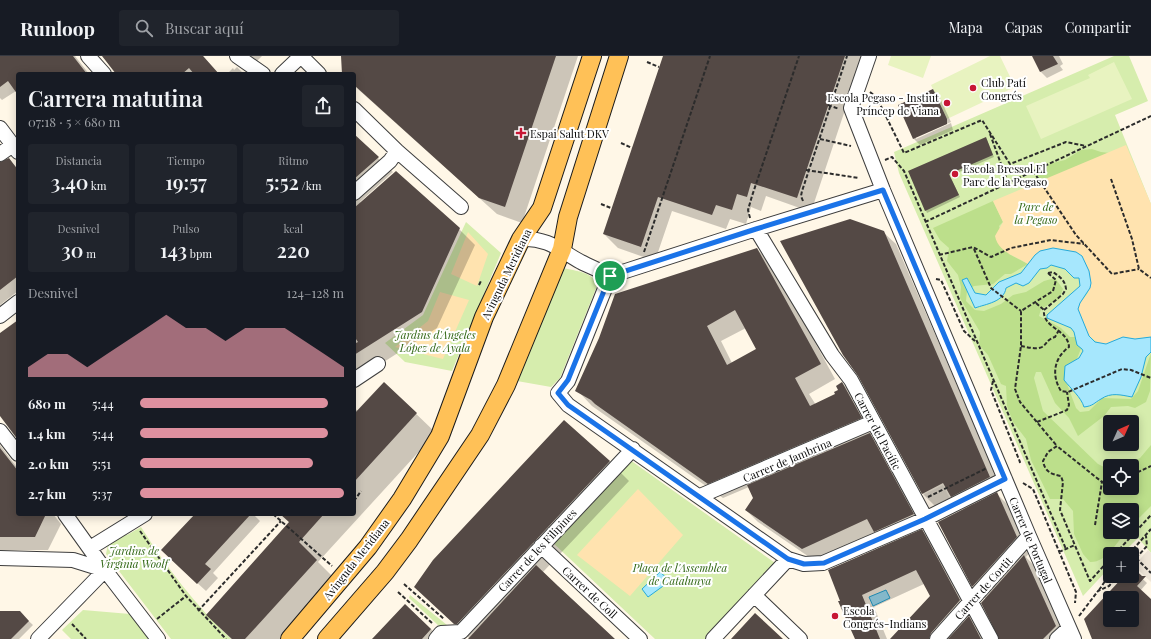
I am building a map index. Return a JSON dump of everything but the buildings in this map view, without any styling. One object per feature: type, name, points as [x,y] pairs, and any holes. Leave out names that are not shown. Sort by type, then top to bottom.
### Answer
[{"type":"main road","name":"Avinguda Meridiana","points":[[290,639],[344,577],[402,499],[440,436],[484,316],[521,239],[542,208],[592,56]]},
{"type":"main road","points":[[328,639],[390,566],[480,435],[506,385],[523,348],[562,249],[568,217],[619,56]]},
{"type":"street","points":[[88,56],[102,72]]},
{"type":"street","points":[[237,56],[261,72]]},
{"type":"street","points":[[284,72],[301,56],[317,72]]},
{"type":"street","name":"Carrer de Portugal","points":[[869,56],[851,108],[883,190],[1029,536],[1072,633]]},
{"type":"street","points":[[356,111],[397,151],[461,207]]},
{"type":"street","points":[[0,128],[15,148],[0,154]]},
{"type":"street","points":[[356,190],[390,161],[397,151]]},
{"type":"street","points":[[521,239],[536,238],[562,249],[582,263],[610,276],[753,224],[883,190]]},
{"type":"street","name":"Carrer del Pacífic","points":[[753,224],[832,355],[851,380],[991,639]]},
{"type":"street","points":[[610,276],[568,380],[558,393],[568,405],[633,449],[788,559],[804,564],[824,563],[925,519],[1005,479]]},
{"type":"street","points":[[0,316],[16,304]]},
{"type":"street","points":[[356,379],[378,364]]},
{"type":"street","name":"Carrer de Jambrina","points":[[700,496],[873,422]]},
{"type":"street","points":[[0,431],[16,451]]},
{"type":"street","name":"Carrer de les Filipines","points":[[437,633],[455,636],[461,632],[540,546],[633,449]]},
{"type":"street","points":[[66,516],[158,639]]},
{"type":"street","points":[[90,548],[142,516]]},
{"type":"street","name":"Carrer de Cortit","points":[[937,639],[1029,536]]},
{"type":"street","name":"Carrer de Coll","points":[[540,546],[640,639]]},
{"type":"street","points":[[0,558],[73,560],[105,570]]},
{"type":"street","points":[[713,639],[788,559]]},
{"type":"street","points":[[38,639],[105,570]]},
{"type":"street","points":[[754,595],[800,639]]},
{"type":"street","points":[[1057,639],[1072,633]]},
{"type":"path","points":[[644,252],[710,56]]},
{"type":"path","points":[[753,224],[748,210],[788,92],[798,56]]},
{"type":"path","points":[[803,202],[801,196],[808,170],[820,139],[829,106],[847,56]]},
{"type":"path","points":[[648,62],[659,67]]},
{"type":"path","points":[[840,77],[846,78]]},
{"type":"path","points":[[869,91],[877,98],[904,153],[982,120],[1010,164],[1066,142],[1086,146]]},
{"type":"path","points":[[829,106],[835,108]]},
{"type":"path","points":[[925,222],[1151,116]]},
{"type":"path","points":[[989,131],[1008,183]]},
{"type":"path","points":[[820,139],[854,147]]},
{"type":"path","points":[[621,143],[632,148]]},
{"type":"path","points":[[884,161],[892,157],[904,171],[1066,549]]},
{"type":"path","points":[[670,162],[674,163]]},
{"type":"path","points":[[808,170],[858,178]]},
{"type":"path","points":[[1032,171],[1076,235],[1112,274],[1139,269]]},
{"type":"path","points":[[1111,179],[1132,239],[1139,269],[1151,278]]},
{"type":"path","points":[[601,204],[611,208]]},
{"type":"path","points":[[939,254],[973,247],[991,257],[1011,248],[1051,240],[1084,244]]},
{"type":"path","points":[[973,247],[991,288],[1021,311],[1021,346],[1015,389],[1020,402],[1057,446],[1102,482],[1095,525]]},
{"type":"path","points":[[1021,311],[1053,291],[1056,280],[1048,273],[1053,272],[1065,282],[1066,289],[1044,310],[1043,317],[1046,322],[1059,330],[1069,343],[1070,347],[1061,353],[1054,374],[1055,382],[1061,391],[1068,392],[1122,369],[1131,370],[1151,378]]},
{"type":"path","points":[[936,279],[941,280],[964,331],[977,342]]},
{"type":"path","points":[[479,285],[480,281]]},
{"type":"path","points":[[1036,303],[1044,310]]},
{"type":"path","points":[[1021,346],[1042,347],[1048,339],[1055,336],[1059,330]]},
{"type":"path","points":[[994,380],[991,390],[1020,462],[1017,463]]},
{"type":"path","points":[[1037,422],[1067,410],[1069,405],[1068,392]]},
{"type":"path","points":[[1057,446],[1048,452],[1043,461],[1045,469],[1051,474],[1061,476],[1063,482],[1060,510],[1090,581],[1103,567]]},
{"type":"path","points":[[927,498],[991,466]]},
{"type":"path","points":[[1139,472],[1151,466]]},
{"type":"path","points":[[1023,483],[1033,490],[1060,552],[1076,592],[1075,603]]},
{"type":"path","points":[[356,498],[361,491]]},
{"type":"path","points":[[1121,547],[1151,515]]},
{"type":"path","points":[[275,516],[344,577]]},
{"type":"path","points":[[198,611],[281,521]]},
{"type":"path","points":[[1135,547],[1151,529]]},
{"type":"path","points":[[139,530],[186,596],[198,611],[226,639]]},
{"type":"path","points":[[1139,555],[1146,547],[1146,535]]},
{"type":"path","points":[[1060,552],[1075,545]]},
{"type":"path","points":[[1139,561],[1151,573]]},
{"type":"path","points":[[1072,633],[1104,583]]},
{"type":"path","points":[[1098,591],[1109,586],[1112,583]]},
{"type":"path","points":[[404,584],[444,620]]},
{"type":"path","points":[[398,592],[437,633]]},
{"type":"path","points":[[154,621],[186,596]]},
{"type":"path","points":[[72,624],[86,639]]},
{"type":"green space","points":[[891,56],[931,56],[923,78],[888,65]]},
{"type":"green space","name":"Club Patí Congrés","points":[[990,56],[1000,56],[1015,87],[947,119],[931,85]]},
{"type":"green space","name":"Parc de la Pegaso","points":[[1114,56],[1129,56],[1148,101],[1115,115],[1151,204],[1151,553],[1139,539],[1139,503],[1103,503],[1103,539],[1137,539],[1129,547],[1103,547],[1103,575],[1083,596],[899,173],[894,152]]},
{"type":"green space","points":[[1114,62],[1132,99],[1041,139],[1026,106],[1090,78],[1088,75]]},
{"type":"green space","points":[[1092,149],[1110,153],[1028,193],[1034,183],[1040,166],[1065,160],[1081,150]]},
{"type":"green space","points":[[993,201],[1003,222],[999,226],[1009,254],[1028,264],[1011,274],[1005,274],[993,284],[974,286],[967,291],[966,301],[975,310],[984,311],[1001,304],[1013,295],[1026,292],[1044,281],[1055,278],[1063,289],[1059,299],[1041,309],[1039,316],[1061,328],[1070,337],[1077,337],[1082,346],[1067,384],[1076,408],[1080,412],[1089,411],[1102,398],[1131,399],[1138,391],[1151,353],[1150,391],[1146,402],[1135,408],[1128,406],[1111,407],[1103,417],[1078,436],[1069,418],[1055,403],[1041,372],[1036,372],[1034,378],[1043,411],[1098,464],[1103,466],[1103,495],[1139,495],[1138,459],[1151,445],[1151,506],[1139,518],[1139,503],[1103,503],[1103,539],[1120,539],[1114,547],[1103,547],[1103,558],[1101,559],[1090,562],[1083,554],[1074,534],[1073,511],[1063,499],[1050,499],[1031,460],[1026,439],[1013,422],[1007,406],[1006,386],[1001,384],[988,355],[979,345],[980,332],[960,298],[961,287],[958,275],[947,261],[949,248],[940,240],[933,228]]},
{"type":"green space","name":"Jardins d'Ángeles López de Ayala","points":[[466,222],[501,253],[452,371],[405,362],[385,343],[423,315]]},
{"type":"green space","points":[[563,268],[579,271],[589,275],[593,278],[597,286],[560,378],[551,387],[517,381]]},
{"type":"green space","name":"Plaça de l'Assemblea de Catalunya","points":[[630,460],[778,565],[706,639],[655,639],[551,541]]},
{"type":"green space","name":"Jardins de Virginia Woolf","points":[[141,527],[161,557],[194,600],[231,639],[171,639],[106,554],[108,544],[125,532],[127,535]]},
{"type":"green space","points":[[410,595],[447,625],[439,626],[409,598]]},
{"type":"green space","points":[[83,610],[130,614],[150,639],[71,639],[62,630]]},
{"type":"sand","points":[[1126,145],[1151,204],[1151,337],[1135,339],[1123,337],[1106,344],[1100,344],[1089,336],[1078,309],[1080,303],[1088,293],[1089,271],[1082,256],[1060,251],[1046,250],[1033,257],[1028,264],[1003,250],[995,236],[1003,222],[993,201]]},
{"type":"sand","points":[[468,232],[488,254],[477,286],[451,274]]},
{"type":"sand","points":[[440,292],[469,300],[443,359],[395,347],[428,321]]},
{"type":"sand","points":[[638,489],[683,535],[630,596],[577,555]]},
{"type":"shaded area","points":[[943,485],[951,501],[928,512],[919,497]]},
{"type":"shaded area","points":[[1148,550],[1151,553],[1151,582],[1139,571],[1139,560]]},
{"type":"water","points":[[1053,248],[1076,252],[1082,256],[1089,271],[1091,283],[1090,288],[1080,303],[1078,309],[1089,336],[1095,342],[1106,344],[1123,337],[1135,339],[1151,337],[1151,352],[1146,357],[1141,377],[1132,397],[1124,395],[1109,395],[1091,405],[1084,407],[1078,396],[1064,380],[1065,366],[1079,358],[1083,351],[1077,345],[1074,332],[1071,328],[1047,318],[1047,315],[1080,286],[1079,278],[1074,278],[1065,269],[1051,265],[1047,268],[1040,269],[1029,283],[1023,286],[1016,283],[1006,288],[1005,293],[994,302],[975,308],[962,280],[967,278],[975,293],[986,295],[999,282],[1021,273],[1040,251]]},
{"type":"water","points":[[660,572],[670,581],[648,597],[642,589]]},
{"type":"water","points":[[886,590],[890,598],[873,606],[869,597]]},
{"type":"place","name":"Club Patí Congrés","points":[[973,88]]},
{"type":"place","name":"Escola Pegaso - Instiut Príncep de Viana","points":[[947,103]]},
{"type":"place","name":"Espai Salut DKV","points":[[521,133]]},
{"type":"place","name":"Escola Bressol El Parc de la Pegaso","points":[[955,174]]},
{"type":"place","name":"Escola Congrés-Indians","points":[[835,616]]},
{"type":"route","points":[[883,190],[1005,479],[925,519],[824,563],[804,564],[788,559],[778,550],[568,405],[561,398],[558,393],[562,390],[568,380],[610,276],[883,190]]}]
